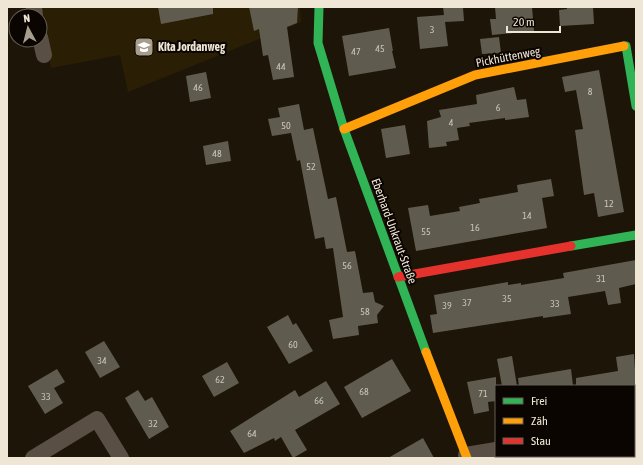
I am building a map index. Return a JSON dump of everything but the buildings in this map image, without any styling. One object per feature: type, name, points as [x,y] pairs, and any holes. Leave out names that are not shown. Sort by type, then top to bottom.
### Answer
[{"type":"street","name":"Eberhard-Unkraut-Straße","points":[[319,7],[318,44],[344,129],[466,457]]},
{"type":"street","name":"Pickhüttenweg","points":[[344,129],[475,75],[626,46],[636,106]]},
{"type":"street","points":[[42,48],[44,55]]},
{"type":"street","points":[[398,277],[636,235]]},
{"type":"street","points":[[34,458],[97,419],[121,458]]},
{"type":"street","points":[[466,457],[495,450]]},
{"type":"shaded area","name":"Kita Jordanweg","points":[[300,7],[301,22],[128,92],[120,55],[51,68],[47,48],[48,8],[40,8]]},
{"type":"traffic: fast","points":[[319,7],[318,43],[344,129],[426,352]]},
{"type":"traffic: fast","points":[[624,46],[626,46],[636,106]]},
{"type":"traffic: fast","points":[[571,246],[636,235]]},
{"type":"traffic: slow","points":[[344,129],[475,75],[624,46]]},
{"type":"traffic: slow","points":[[426,352],[467,458]]},
{"type":"traffic: jam","points":[[398,277],[571,246]]},
{"type":"place","name":"Kita Jordanweg","points":[[144,47]]}]
